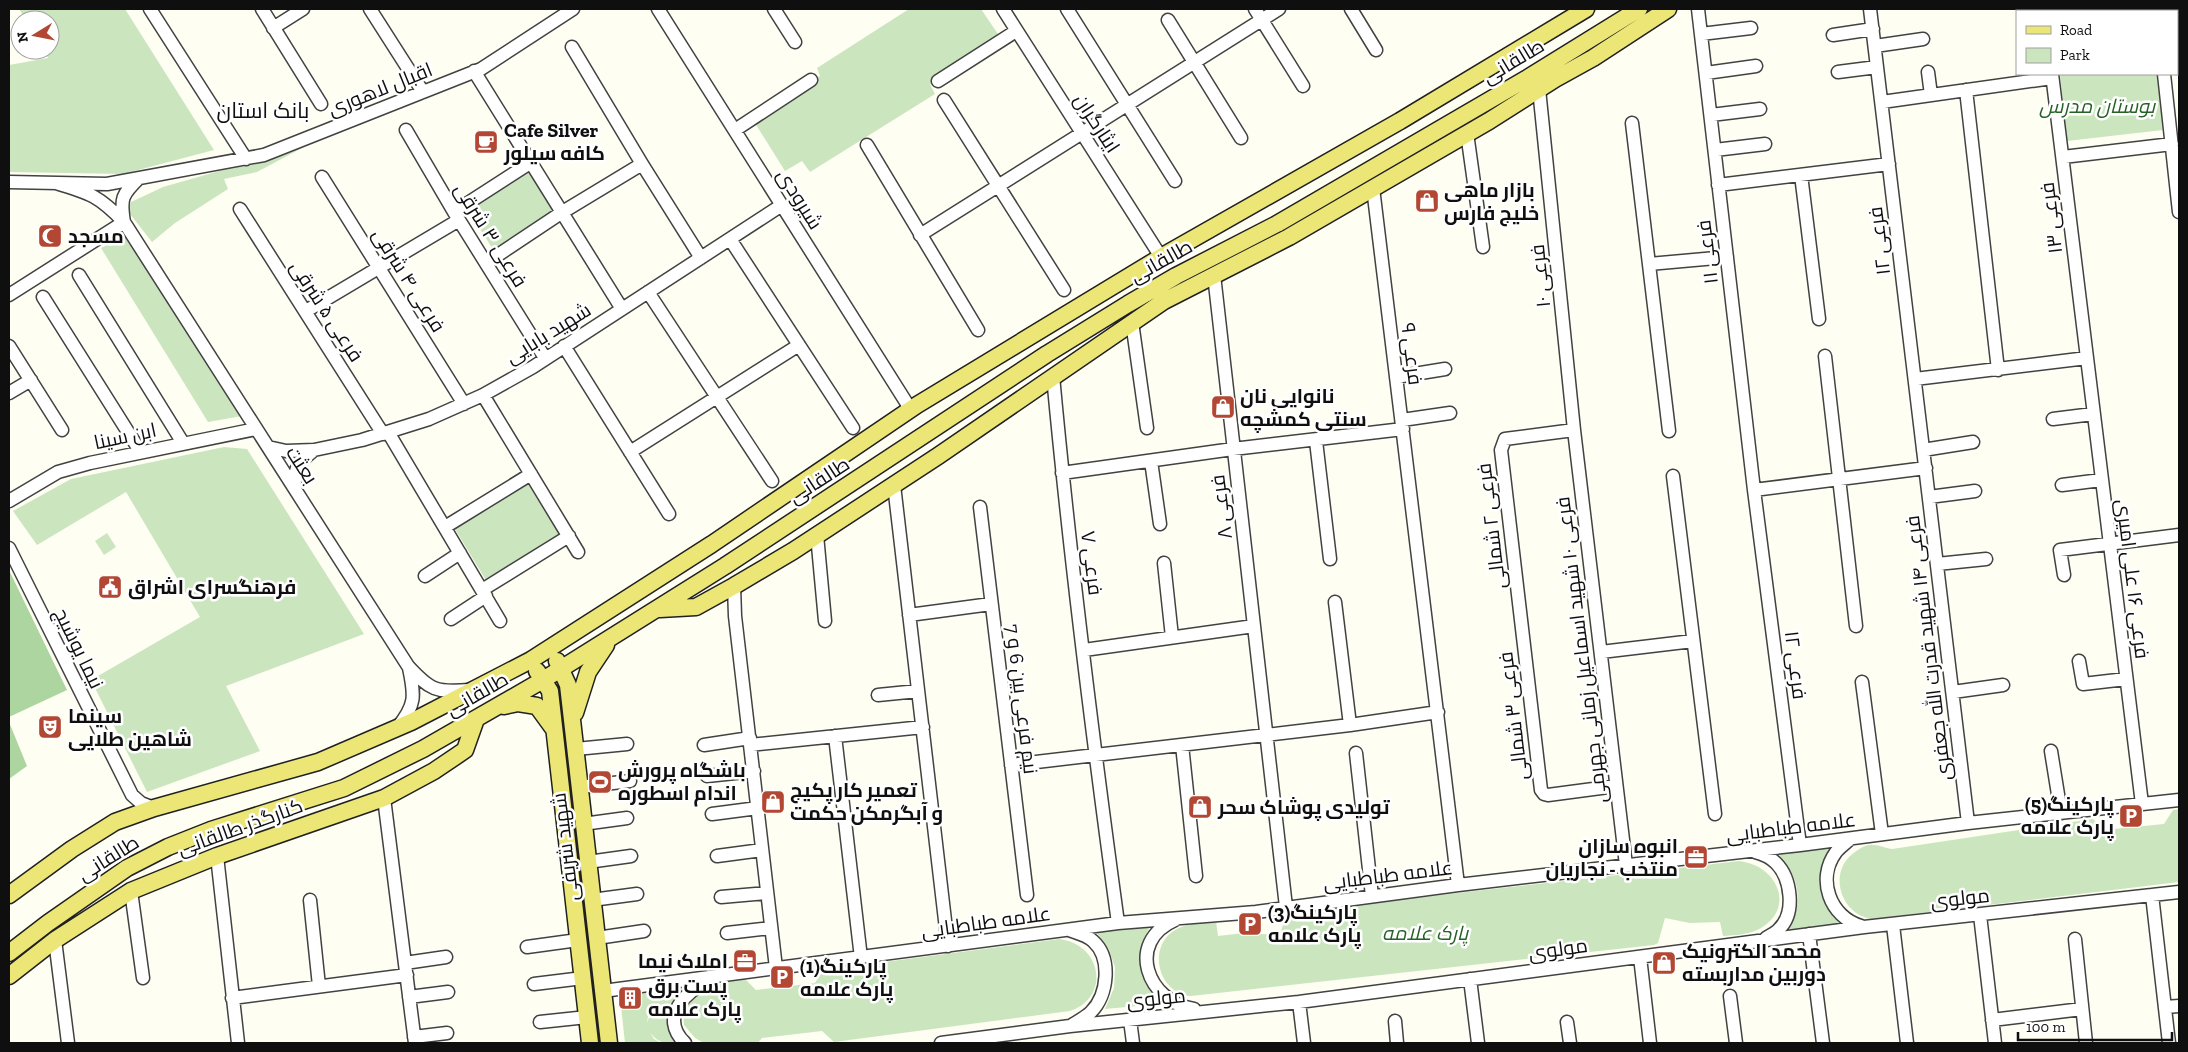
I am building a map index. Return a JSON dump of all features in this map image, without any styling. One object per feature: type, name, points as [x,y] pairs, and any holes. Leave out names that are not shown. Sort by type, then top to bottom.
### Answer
[{"type":"main road","name":"طالقانی","points":[[9,895],[72,848],[115,822],[154,808],[318,762],[397,728],[549,650],[712,544],[911,410],[1161,257],[1376,134],[1586,9]]},
{"type":"main road","name":"طالقانی","points":[[9,953],[48,922],[127,868],[168,847],[211,830],[344,788],[423,749],[483,715],[658,609],[1055,349],[1176,276],[1265,230],[1526,79],[1639,9]]},
{"type":"main road","points":[[658,609],[696,607],[734,586],[894,485],[1164,301],[1289,237],[1467,134],[1593,58],[1668,9]]},
{"type":"main road","points":[[1265,230],[1324,216]]},
{"type":"main road","points":[[573,722],[588,672],[613,637]]},
{"type":"main road","name":"شهید شریفی","points":[[549,650],[562,668],[568,684],[609,1043]]},
{"type":"main road","name":"شهید شریفی","points":[[531,660],[550,691],[590,1043]]},
{"type":"main road","points":[[483,715],[518,703],[537,706],[548,719],[554,731]]},
{"type":"main road","name":"کنارگذر طالقانی","points":[[9,976],[55,940],[131,891],[217,856],[384,798],[434,771],[465,750],[483,715]]},
{"type":"main road","points":[[560,783],[570,775],[576,777],[579,785]]},
{"type":"street","points":[[150,9],[246,159]]},
{"type":"street","points":[[262,9],[321,104]]},
{"type":"street","points":[[273,28],[303,9]]},
{"type":"street","points":[[370,9],[423,92]]},
{"type":"street","name":"اقبال لاهوری","points":[[9,182],[107,184],[264,156],[474,72],[574,9]]},
{"type":"street","name":"شیرودی","points":[[658,9],[911,410]]},
{"type":"street","points":[[774,9],[795,42]]},
{"type":"street","name":"ایثارگران","points":[[1003,9],[1161,257]]},
{"type":"street","points":[[1068,9],[1175,181]]},
{"type":"street","points":[[920,235],[1194,62],[1258,14],[1279,9]]},
{"type":"street","points":[[1351,9],[1376,50]]},
{"type":"street","name":"فرعی ۱۱","points":[[1698,9],[1754,490]]},
{"type":"street","name":"فرعی ۱۲","points":[[1870,9],[1926,468]]},
{"type":"street","points":[[1258,14],[1303,86]]},
{"type":"street","points":[[1168,20],[1241,138]]},
{"type":"street","points":[[1701,34],[1751,28]]},
{"type":"street","points":[[1834,35],[1873,29]]},
{"type":"street","points":[[938,81],[1016,31]]},
{"type":"street","points":[[1875,46],[1923,39]]},
{"type":"street","points":[[572,47],[701,258]]},
{"type":"street","points":[[1706,73],[1756,66]]},
{"type":"street","points":[[1838,72],[1877,67]]},
{"type":"street","points":[[474,72],[622,309]]},
{"type":"street","points":[[1928,72],[1931,95]]},
{"type":"street","points":[[2164,75],[2179,212]]},
{"type":"street","points":[[1882,102],[2052,76]]},
{"type":"street","name":"فرعی ۱۳","points":[[2052,76],[2086,358]]},
{"type":"street","points":[[735,130],[811,80]]},
{"type":"street","name":"فرعی ۱۰","points":[[1539,89],[1574,430]]},
{"type":"street","points":[[1966,90],[1998,370]]},
{"type":"street","points":[[944,100],[1064,290]]},
{"type":"street","points":[[1711,115],[1760,109]]},
{"type":"street","points":[[1632,123],[1669,431]]},
{"type":"street","name":"فرعی ۳ شرقی","points":[[406,130],[456,215],[545,358]]},
{"type":"street","points":[[1467,134],[1483,247]]},
{"type":"street","points":[[1715,150],[1765,144]]},
{"type":"street","points":[[2063,157],[2172,144]]},
{"type":"street","points":[[867,145],[978,330]]},
{"type":"street","points":[[306,311],[380,269],[530,163]]},
{"type":"street","points":[[486,263],[561,213],[642,164]]},
{"type":"street","points":[[1718,185],[1889,164]]},
{"type":"street","points":[[1801,175],[1819,319]]},
{"type":"street","name":"فرعی ۴ شرقی","points":[[322,177],[464,404]]},
{"type":"street","points":[[9,295],[124,222],[121,204],[124,194],[139,178]]},
{"type":"street","name":"بعثت","points":[[56,183],[86,192],[106,203],[124,222],[408,666],[422,681],[437,690],[452,692],[472,690]]},
{"type":"street","name":"فرعی ۹","points":[[1373,188],[1458,885]]},
{"type":"street","name":"شهید بابایی","points":[[268,446],[286,451],[314,450],[386,433],[429,419],[464,404],[483,395],[545,358],[782,205]]},
{"type":"street","name":"فرعی ۵ شرقی","points":[[240,209],[386,433],[445,527],[500,621]]},
{"type":"street","points":[[730,239],[853,428]]},
{"type":"street","points":[[1649,264],[1727,256]]},
{"type":"street","points":[[79,275],[183,443]]},
{"type":"street","name":"فرعی ۸","points":[[1214,275],[1286,907]]},
{"type":"street","points":[[648,292],[772,481]]},
{"type":"street","points":[[43,297],[140,451]]},
{"type":"street","points":[[1132,322],[1148,428]]},
{"type":"street","points":[[630,452],[799,345]]},
{"type":"street","points":[[10,346],[62,430]]},
{"type":"street","points":[[564,346],[669,514]]},
{"type":"street","points":[[1825,356],[1856,626]]},
{"type":"street","points":[[1915,379],[2086,358]]},
{"type":"street","name":"فرعی ۱۶ علی امیری","points":[[2086,358],[2142,804]]},
{"type":"street","points":[[1396,377],[1445,370]]},
{"type":"street","name":"فرعی ۷","points":[[1053,376],[1062,473],[1095,755],[1118,923]]},
{"type":"street","points":[[9,394],[31,380]]},
{"type":"street","points":[[483,395],[578,552]]},
{"type":"street","points":[[1062,473],[1233,449],[1316,441],[1402,425],[1450,413]]},
{"type":"street","points":[[2053,419],[2093,414]]},
{"type":"street","name":"ابن سینا","points":[[9,501],[58,472],[140,451],[256,429]]},
{"type":"street","name":"فرعی ۲ شمالی","points":[[1521,620],[1501,450],[1505,438],[1574,430]]},
{"type":"street","name":"فرعی ۱۰ شهید اسماعیل زمانی جهرمی","points":[[1574,430],[1626,865]]},
{"type":"street","points":[[1316,441],[1330,559]]},
{"type":"street","points":[[1923,450],[1973,442]]},
{"type":"street","points":[[295,490],[294,475],[298,463],[314,450]]},
{"type":"street","points":[[1151,461],[1160,524]]},
{"type":"street","points":[[1754,490],[1926,468]]},
{"type":"street","name":"فرعی ۱۴ شهید قدرت الله جعفری","points":[[1926,468],[1968,823]]},
{"type":"street","points":[[445,527],[531,474]]},
{"type":"street","points":[[1673,476],[1715,814]]},
{"type":"street","points":[[2062,484],[2101,480]]},
{"type":"street","points":[[894,485],[948,946]]},
{"type":"street","name":"فرعی ۱۲","points":[[1754,490],[1800,846]]},
{"type":"street","points":[[1929,497],[1975,491]]},
{"type":"street","name":"نیم فرعی بین 6 و 7","points":[[980,507],[1027,895]]},
{"type":"street","points":[[817,535],[825,621]]},
{"type":"street","points":[[2064,575],[2060,550],[2179,535]]},
{"type":"street","points":[[451,619],[569,536]]},
{"type":"street","name":"نیما یوشیج","points":[[9,548],[132,795],[141,803],[154,808]]},
{"type":"street","points":[[425,576],[460,553]]},
{"type":"street","points":[[1937,564],[1986,559]]},
{"type":"street","points":[[1164,563],[1172,638]]},
{"type":"street","points":[[734,586],[735,616],[776,968]]},
{"type":"street","points":[[1336,602],[1350,725]]},
{"type":"street","points":[[909,615],[992,604]]},
{"type":"street","name":"فرعی ۳ شمالی","points":[[1521,620],[1541,790],[1544,794],[1548,795],[1616,786]]},
{"type":"street","points":[[1084,650],[1254,626]]},
{"type":"street","points":[[1601,652],[1693,641]]},
{"type":"street","points":[[2079,661],[2083,684],[2126,679]]},
{"type":"street","points":[[397,728],[412,707],[412,686],[408,666]]},
{"type":"street","points":[[1862,682],[1882,834]]},
{"type":"street","points":[[1953,692],[2003,685]]},
{"type":"street","points":[[878,695],[918,691]]},
{"type":"street","points":[[1012,765],[1267,736],[1438,712]]},
{"type":"street","points":[[704,744],[835,736],[923,728]]},
{"type":"street","points":[[835,736],[861,958]]},
{"type":"street","points":[[576,750],[627,744]]},
{"type":"street","points":[[1182,745],[1196,876]]},
{"type":"street","points":[[2052,750],[2060,813]]},
{"type":"street","points":[[1356,753],[1372,896]]},
{"type":"street","points":[[707,776],[754,771]]},
{"type":"street","points":[[579,785],[630,781]]},
{"type":"street","points":[[384,798],[414,1040],[446,1033]]},
{"type":"street","name":"علامه طباطبایی","points":[[603,991],[1068,929],[1256,912],[1458,885],[1800,846],[1968,823],[2179,800]]},
{"type":"street","points":[[712,814],[758,808]]},
{"type":"street","points":[[583,824],[627,818]]},
{"type":"street","points":[[1850,839],[1836,852],[1827,870],[1826,886],[1830,900],[1837,912],[1845,920],[1864,927]]},
{"type":"street","points":[[717,856],[762,850]]},
{"type":"street","points":[[1750,851],[1771,858],[1777,864],[1784,874],[1789,898],[1789,913],[1780,929],[1762,941]]},
{"type":"street","points":[[217,856],[238,1043]]},
{"type":"street","points":[[588,862],[631,856]]},
{"type":"street","points":[[131,891],[142,978]]},
{"type":"street","name":"مولوی","points":[[942,1043],[1070,1026],[1299,1002],[1864,927],[2179,892]]},
{"type":"street","points":[[721,897],[766,893]]},
{"type":"street","points":[[592,900],[637,894]]},
{"type":"street","points":[[2152,894],[2169,1043]]},
{"type":"street","points":[[310,900],[319,986]]},
{"type":"street","points":[[1980,915],[1995,1043]]},
{"type":"street","points":[[1179,918],[1162,927],[1148,943],[1146,953],[1151,979],[1166,996],[1180,1006],[1208,1011]]},
{"type":"street","points":[[1893,925],[1907,1043]]},
{"type":"street","points":[[727,933],[771,928]]},
{"type":"street","points":[[1068,929],[1088,938],[1097,946],[1105,964],[1106,976],[1104,988],[1092,1011],[1070,1026]]},
{"type":"street","points":[[597,938],[644,931]]},
{"type":"street","points":[[1809,934],[1823,1043]]},
{"type":"street","points":[[2075,939],[2086,1043]]},
{"type":"street","points":[[55,940],[68,1043]]},
{"type":"street","points":[[527,948],[578,940]]},
{"type":"street","points":[[232,998],[319,986],[406,969],[446,957]]},
{"type":"street","points":[[1640,957],[1650,1043]]},
{"type":"street","points":[[685,1043],[676,1033],[674,1024],[675,1014],[681,1000],[704,983],[725,974]]},
{"type":"street","points":[[534,984],[583,978]]},
{"type":"street","points":[[1470,979],[1478,1043]]},
{"type":"street","points":[[409,997],[448,992]]},
{"type":"street","points":[[1730,996],[1736,1043]]},
{"type":"street","points":[[1299,1002],[1304,1043]]},
{"type":"street","points":[[2165,1007],[2179,1006]]},
{"type":"street","points":[[1992,1020],[2082,1009]]},
{"type":"street","points":[[540,1022],[587,1016]]},
{"type":"street","points":[[1130,1020],[1133,1043]]},
{"type":"street","points":[[1395,1021],[1398,1043]]},
{"type":"street","points":[[1568,1022],[1570,1043]]},
{"type":"green space","points":[[125,9],[214,150],[123,174],[9,172],[9,65],[37,60],[60,60],[60,10],[20,10]]},
{"type":"green space","points":[[909,9],[981,9],[1000,37],[930,84],[935,94],[810,172],[802,161],[785,171],[753,120],[820,76],[817,68]]},
{"type":"green space","name":"بوستان مدرس","points":[[2060,75],[2157,75],[2163,130],[2067,141]]},
{"type":"green space","points":[[304,147],[257,172],[224,179],[228,189],[175,223],[152,242],[130,214],[129,203],[163,187]]},
{"type":"green space","points":[[531,171],[556,213],[494,251],[468,210]]},
{"type":"green space","points":[[126,235],[242,416],[208,422],[101,248]]},
{"type":"green space","points":[[224,447],[247,449],[364,634],[226,686],[260,751],[147,792],[91,680],[200,617],[126,492],[37,545],[13,511],[71,479]]},
{"type":"green space","points":[[529,481],[562,536],[487,582],[455,529]]},
{"type":"green space","points":[[107,533],[116,547],[104,555],[95,541]]},
{"type":"green space","points":[[9,570],[67,690],[9,717]]},
{"type":"green space","points":[[9,722],[27,766],[9,779]]},
{"type":"green space","points":[[2179,809],[2179,882],[1871,919],[1851,909],[1841,891],[1841,870],[1846,860],[1867,845],[1892,849],[2093,819],[2104,830],[2164,824],[2173,810]]},
{"type":"green space","points":[[1830,848],[1832,850],[1823,897],[1833,917],[1841,926],[1788,932],[1786,930],[1796,912],[1798,892],[1792,874],[1779,857],[1780,854]]},
{"type":"green space","name":"پارک علامه","points":[[1739,861],[1752,864],[1772,878],[1777,888],[1779,899],[1778,909],[1772,919],[1757,930],[1737,935],[1723,936],[1720,922],[1690,923],[1665,918],[1658,943],[1654,945],[1191,996],[1171,988],[1160,970],[1160,950],[1164,940],[1177,929],[1193,924],[1216,921],[1218,936],[1244,933],[1280,935],[1286,914]]},
{"type":"green space","points":[[1150,925],[1142,946],[1140,964],[1146,984],[1158,998],[1159,1004],[1105,1009],[1114,988],[1115,967],[1109,950],[1095,931]]},
{"type":"green space","points":[[1059,939],[1074,943],[1085,950],[1092,960],[1096,972],[1096,983],[1092,995],[1083,1004],[1070,1011],[834,1042],[822,1031],[762,1038],[758,1043],[704,1043],[695,1038],[684,1025],[684,1014],[688,1005],[695,998],[714,986],[735,980],[744,978],[756,990],[815,983],[823,970]]},
{"type":"green space","points":[[687,985],[673,1004],[659,1005],[656,1008],[664,1005],[673,1005],[677,1041],[664,1043],[654,1037],[648,1029],[654,1039],[661,1043],[625,1043],[621,1006],[637,1004],[636,991]]},
{"type":"place","name":"Cafe Silver کافه سیلور","points":[[486,142]]},
{"type":"place","name":"بازار ماهی خلیج فارس","points":[[1427,201]]},
{"type":"place","name":"مسجد","points":[[50,236]]},
{"type":"place","name":"نانوایی نان سنتی کمشچه","points":[[1223,407]]},
{"type":"place","name":"فرهنگسرای اشراق","points":[[110,587]]},
{"type":"place","name":"سینما شاهین طلایی","points":[[50,727]]},
{"type":"place","name":"باشگاه پرورش اندام اسطوره","points":[[600,782]]},
{"type":"place","name":"تعمیر کار پکیج و آبگرمکن حکمت","points":[[773,802]]},
{"type":"place","name":"تولیدی پوشاک سحر","points":[[1200,807]]},
{"type":"place","name":"پارکینگ(5) پارک علامه","points":[[2131,816]]},
{"type":"place","name":"انبوه سازان منتخب - نجاریان","points":[[1696,857]]},
{"type":"place","name":"پارکینگ(3) پارک علامه","points":[[1250,924]]},
{"type":"place","name":"املاک نیما","points":[[745,961]]},
{"type":"place","name":"محمد الکترونیک دوربین مداربسته","points":[[1664,963]]},
{"type":"place","name":"پارکینگ(1) پارک علامه","points":[[782,977]]},
{"type":"place","name":"پست برق پارک علامه","points":[[630,998]]},
{"type":"district","name":"بانک استان","points":[[263,110]]}]
